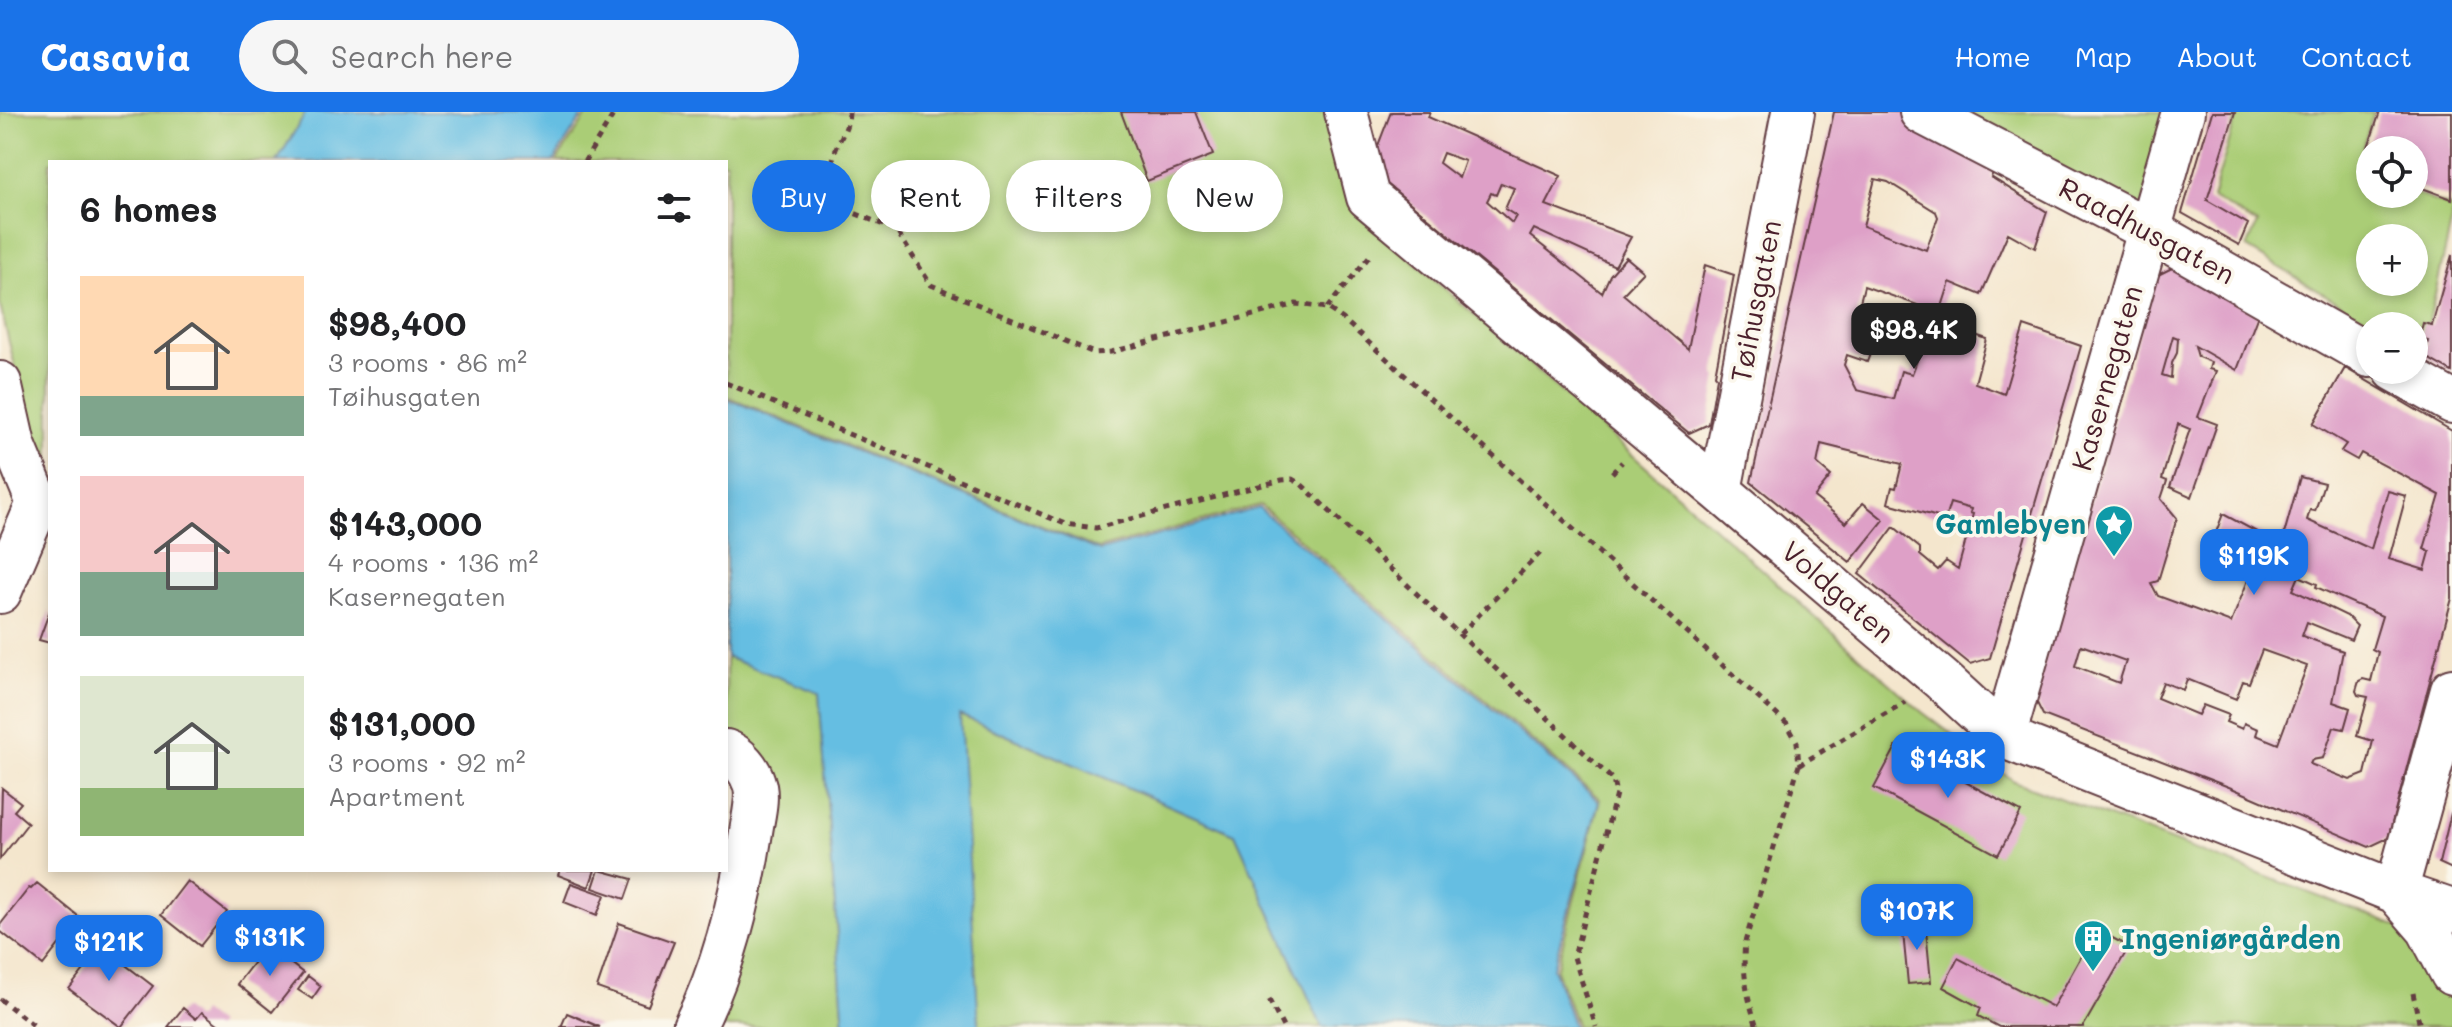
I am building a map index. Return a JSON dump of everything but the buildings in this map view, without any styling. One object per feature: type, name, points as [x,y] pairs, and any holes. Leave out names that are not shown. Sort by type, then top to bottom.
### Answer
[{"type":"street","name":"Voldgaten","points":[[1346,112],[1368,197],[1720,491],[1942,680],[2004,737],[2396,892],[2452,911]]},
{"type":"street","name":"Tøihusgaten","points":[[1720,491],[1793,112]]},
{"type":"street","name":"Raadhusgaten","points":[[1921,112],[2149,230],[2356,348]]},
{"type":"street","name":"Kasernegaten","points":[[2004,737],[2183,112]]},
{"type":"street","points":[[0,383],[14,445],[44,505],[0,592]]},
{"type":"street","points":[[2420,384],[2452,402]]},
{"type":"street","points":[[2452,690],[2396,892],[2428,929],[2452,974]]},
{"type":"street","points":[[694,1027],[720,968],[746,866],[755,804],[755,784],[728,752]]},
{"type":"path","points":[[585,160],[615,112]]},
{"type":"path","points":[[849,112],[849,122],[830,170],[828,194],[842,208],[896,230],[931,285],[1094,353],[1111,352],[1296,304],[1327,308],[1343,319],[1787,724],[1797,742],[1799,765],[1745,942],[1743,968],[1746,995],[1757,1027]]},
{"type":"path","points":[[1327,308],[1399,220]]},
{"type":"path","points":[[728,384],[1065,524],[1079,527],[1096,528],[1292,479],[1301,484],[1613,780],[1616,794],[1574,957],[1596,1027]]},
{"type":"path","points":[[1460,634],[1542,551]]},
{"type":"path","points":[[1799,765],[1942,680]]},
{"type":"path","points":[[0,999],[36,1027]]},
{"type":"path","points":[[1269,1000],[1283,1027]]},
{"type":"green space","points":[[0,112],[306,112],[278,160],[48,160],[48,481],[30,427],[0,306]]},
{"type":"green space","points":[[589,112],[1336,112],[1363,216],[1922,712],[2014,781],[2415,933],[2452,992],[2452,1027],[1577,1027],[1556,970],[1600,799],[1260,505],[1098,549],[728,397],[728,160],[557,160]]},
{"type":"green space","points":[[1936,112],[2170,112],[2140,214]]},
{"type":"green space","points":[[2238,112],[2374,112],[2366,136],[2356,136],[2356,208],[2428,208],[2428,199],[2452,208],[2428,326],[2428,312],[2356,313],[2247,248],[2257,224],[2212,198]]},
{"type":"green space","points":[[728,658],[819,692],[844,1027],[708,1027],[763,830],[728,737]]},
{"type":"green space","points":[[959,715],[1235,834],[1322,1027],[979,1027]]},
{"type":"water","points":[[306,112],[585,112],[554,160],[278,160]]},
{"type":"water","points":[[728,399],[1100,551],[1259,508],[1599,801],[1553,968],[1574,1027],[1322,1027],[1235,834],[960,715],[979,1027],[844,1027],[819,693],[728,658]]},
{"type":"place","name":"Gamlebyen","points":[[2114,558]]},
{"type":"place","name":"Ingeniørgården","points":[[2093,973]]}]
